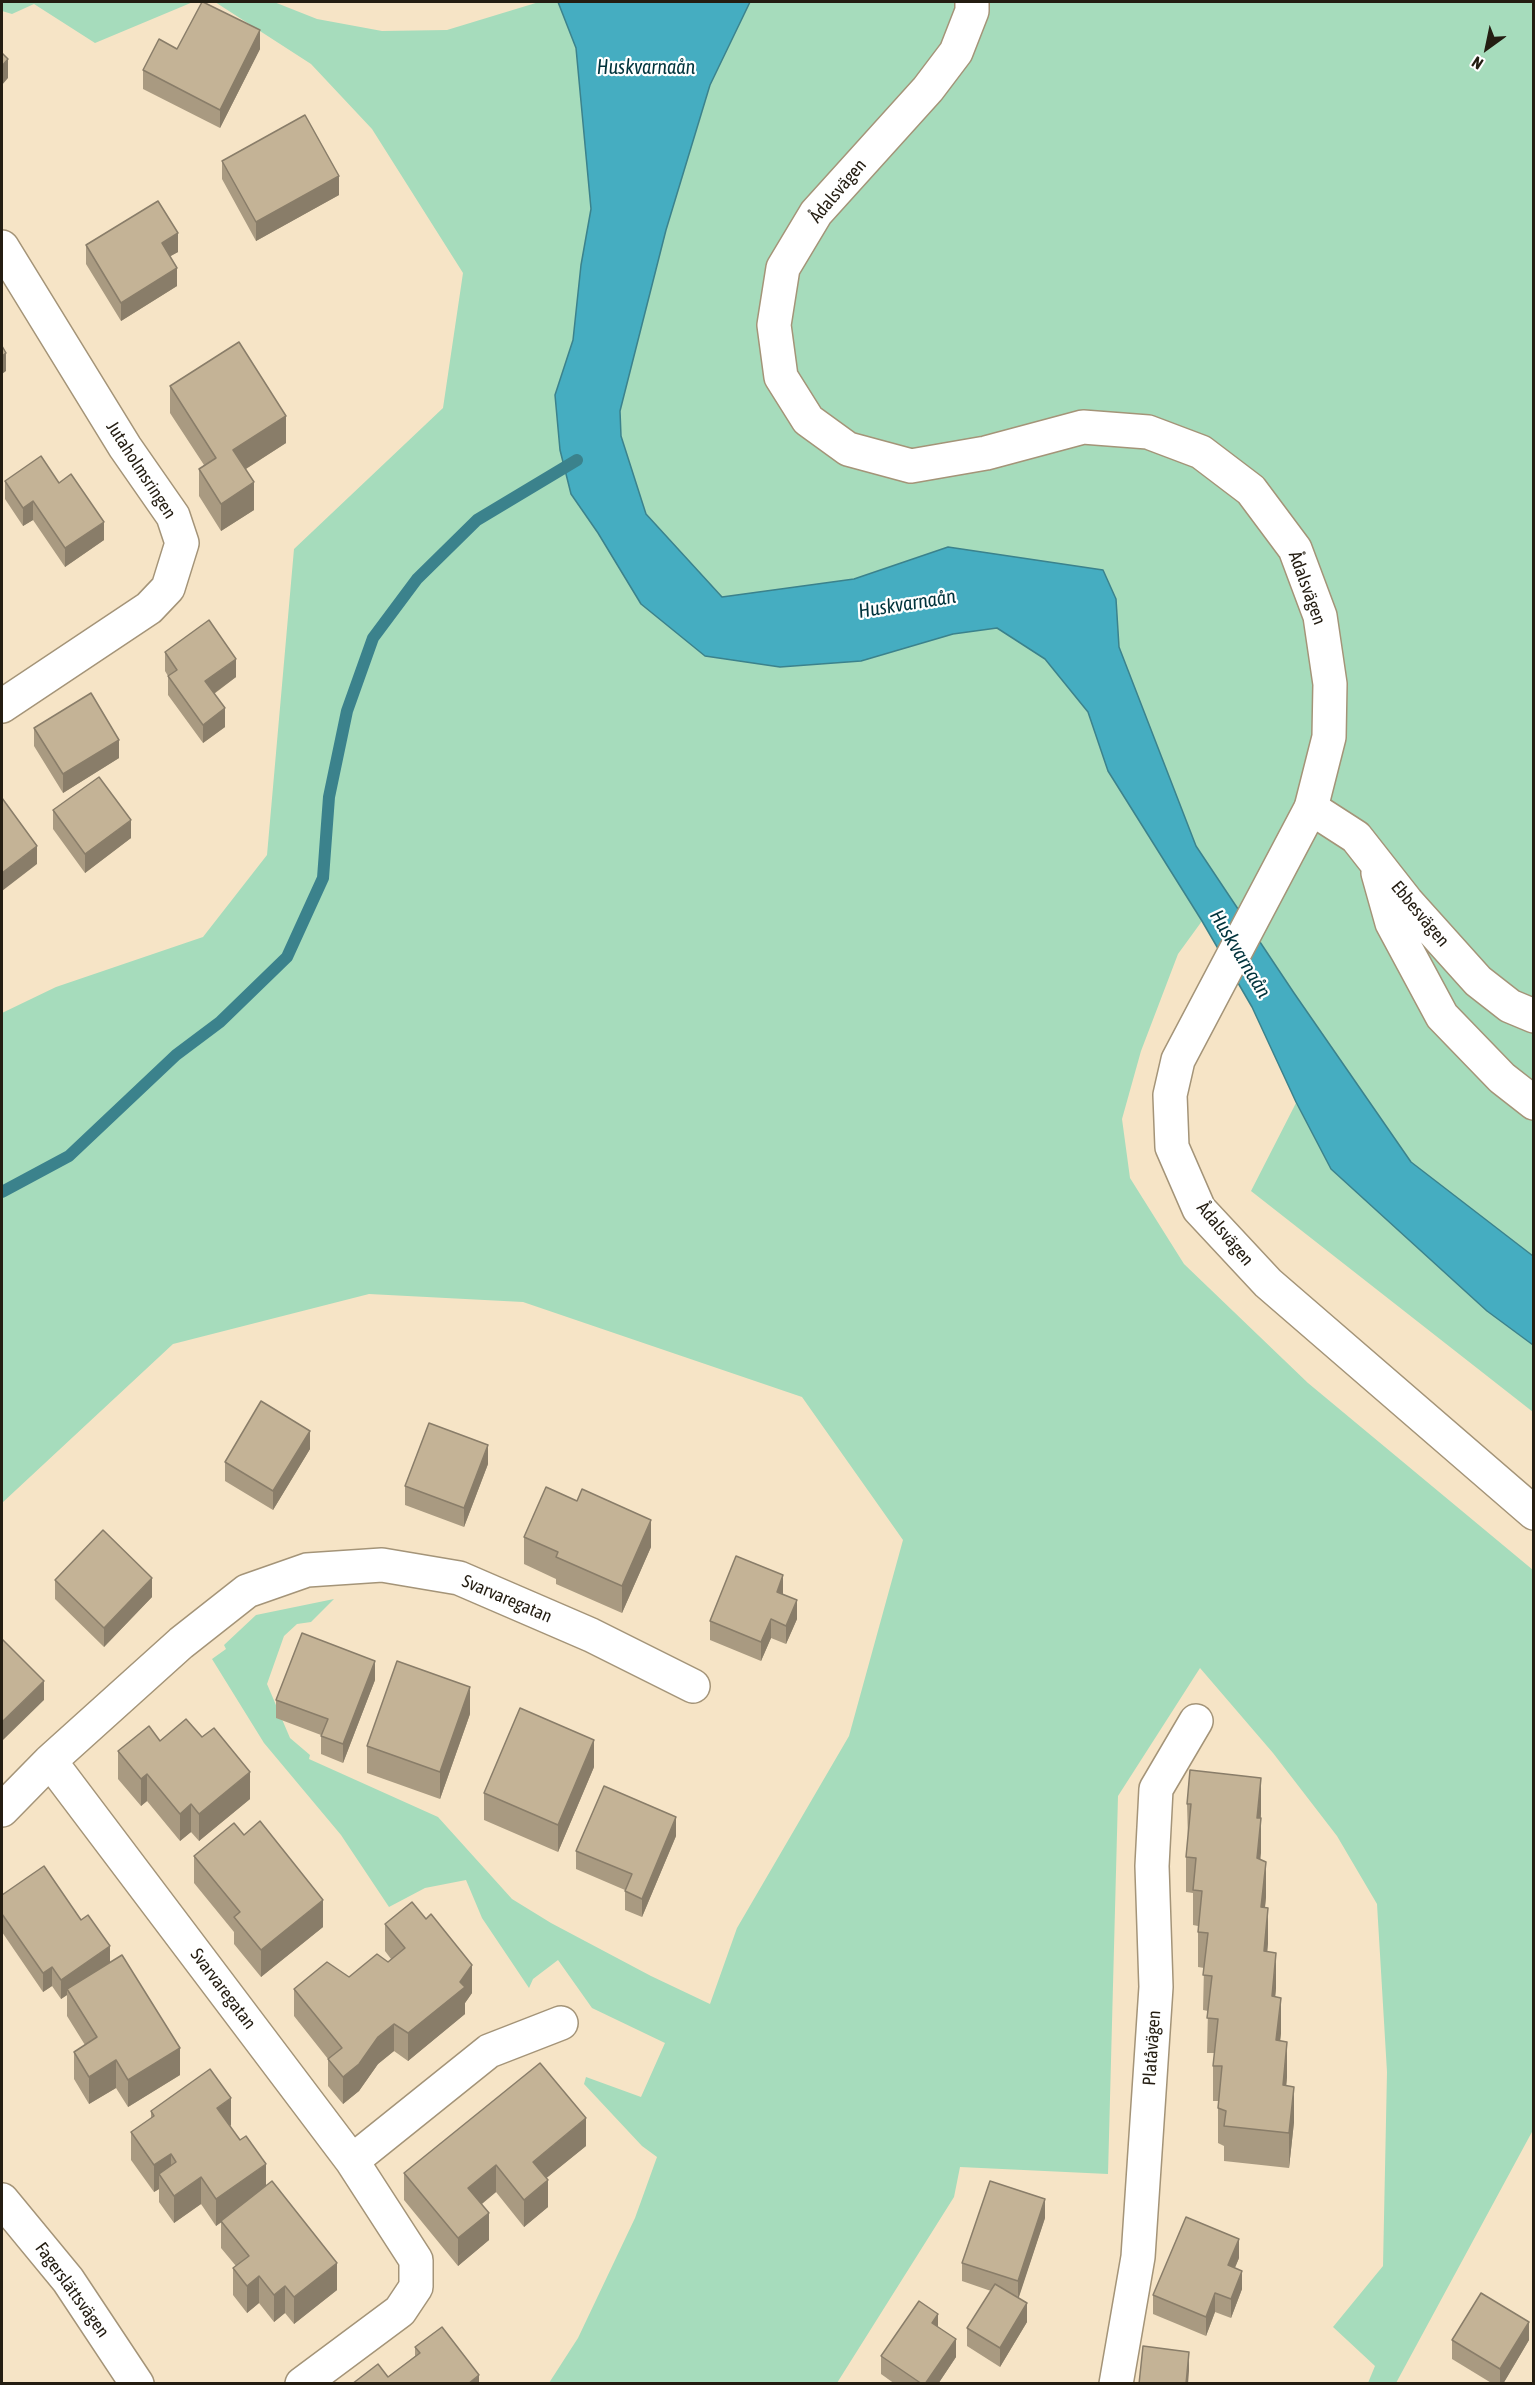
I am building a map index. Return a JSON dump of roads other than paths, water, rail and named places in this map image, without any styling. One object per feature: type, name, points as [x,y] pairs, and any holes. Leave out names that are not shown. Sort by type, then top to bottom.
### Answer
[{"type":"street","name":"Ådalsvägen","points":[[972,2],[972,10],[956,52],[928,89],[816,213],[783,268],[774,325],[782,377],[808,420],[848,449],[911,466],[986,453],[1083,427],[1149,432],[1201,452],[1251,490],[1295,549],[1320,616],[1330,684],[1329,736],[1311,808],[1178,1060],[1170,1095],[1172,1147],[1199,1209],[1268,1283],[1533,1513]]},
{"type":"street","name":"Jutaholmsringen","points":[[2,247],[125,447],[173,516],[182,543],[168,588],[149,608],[2,706]]},
{"type":"street","name":"Ebbesvägen","points":[[1311,808],[1356,837],[1407,902],[1478,981],[1510,1006],[1533,1016]]},
{"type":"street","points":[[1373,857],[1392,924],[1442,1016],[1502,1078],[1533,1104]]},
{"type":"street","name":"Svarvaregatan","points":[[2,1810],[50,1761],[181,1643],[248,1591],[307,1569],[382,1565],[459,1578],[591,1635],[693,1686]]},
{"type":"street","name":"Platåvägen","points":[[1116,2384],[1138,2257],[1156,1987],[1152,1866],[1156,1789],[1196,1721]]},
{"type":"street","name":"Svarvaregatan","points":[[50,1761],[352,2161],[416,2260],[416,2287],[400,2310],[302,2384]]},
{"type":"street","points":[[352,2161],[489,2051],[561,2023]]},
{"type":"street","name":"Fagerslättsvägen","points":[[2,2200],[68,2280],[137,2384]]},
{"type":"water","name":"Huskvarnaån","points":[[558,2],[750,2],[710,85],[666,230],[620,411],[621,436],[646,514],[722,597],[854,579],[948,547],[1103,570],[1116,599],[1119,647],[1196,846],[1411,1162],[1533,1256],[1533,1345],[1487,1311],[1331,1169],[1296,1102],[1252,1007],[1202,921],[1108,771],[1088,712],[1045,659],[997,628],[953,634],[861,661],[780,667],[705,656],[641,604],[598,533],[571,494],[560,450],[555,395],[573,340],[581,265],[591,209],[576,48]]},
{"type":"waterway","points":[[2,1192],[69,1156],[176,1055],[220,1022],[287,957],[323,878],[329,797],[347,711],[373,638],[417,579],[477,520],[577,460]]}]
